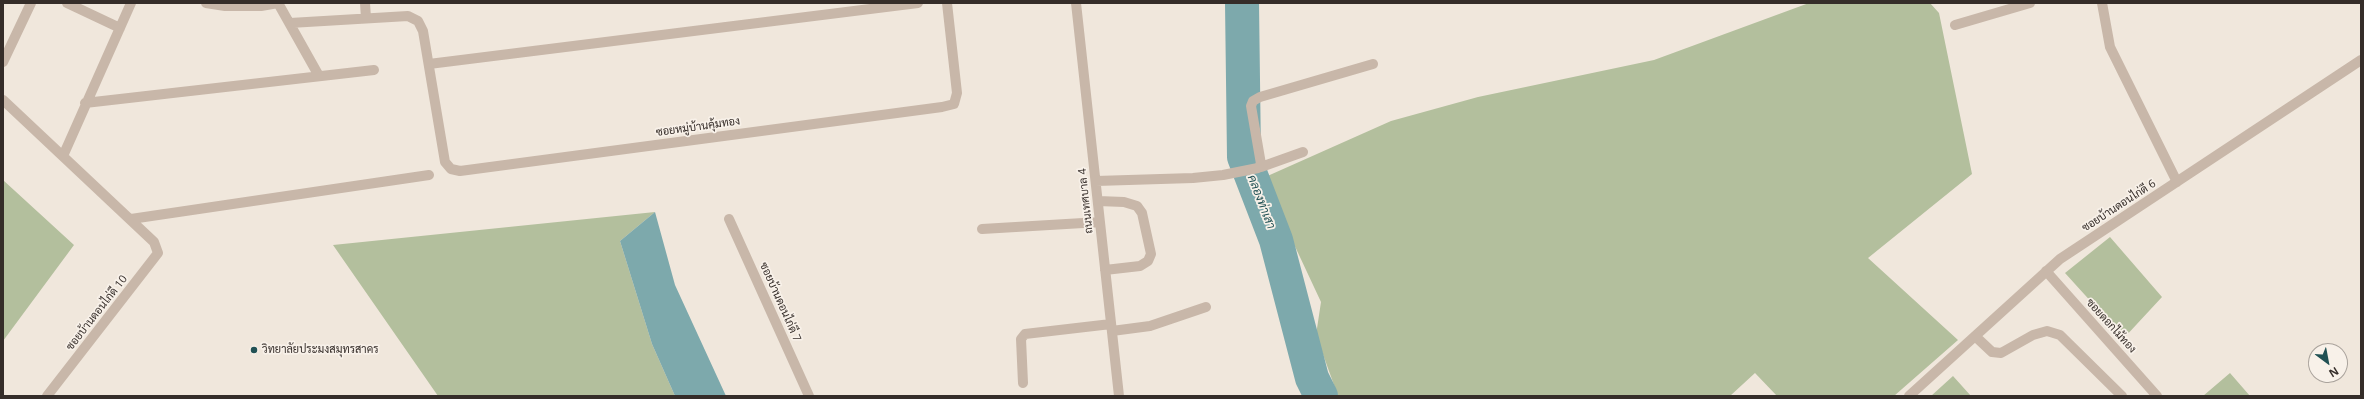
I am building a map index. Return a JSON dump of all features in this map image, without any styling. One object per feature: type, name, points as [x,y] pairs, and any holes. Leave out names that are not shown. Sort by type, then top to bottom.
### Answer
[{"type":"street","points":[[3,62],[31,3]]},
{"type":"street","points":[[67,3],[120,28]]},
{"type":"street","points":[[63,156],[84,103],[131,3]]},
{"type":"street","points":[[206,3],[254,6],[278,3],[319,76]]},
{"type":"street","points":[[365,3],[366,18]]},
{"type":"street","points":[[429,64],[918,3]]},
{"type":"street","name":"ซอยหมู่บ้านคุ้มทอง","points":[[290,23],[408,16],[418,21],[423,31],[445,162],[452,169],[460,171],[935,108],[954,104],[957,93],[946,3]]},
{"type":"street","name":"ถนนเทศบาล 4","points":[[1076,3],[1119,396]]},
{"type":"street","points":[[1954,25],[2030,3]]},
{"type":"street","points":[[2102,3],[2110,47],[2177,182]]},
{"type":"street","name":"ซอยบ้านดอนไก่ดี 6","points":[[1909,396],[2060,259],[2361,60]]},
{"type":"street","points":[[1258,168],[1251,106],[1253,101],[1260,96],[1373,64]]},
{"type":"street","points":[[84,103],[374,70]]},
{"type":"street","points":[[3,100],[131,219],[429,175]]},
{"type":"street","points":[[1096,181],[1223,175],[1258,168],[1303,152]]},
{"type":"street","points":[[1098,201],[1124,202],[1137,206],[1142,213],[1151,254],[1148,261],[1140,266],[1105,270]]},
{"type":"street","name":"ซอยบ้านดอนไก่ดี 10","points":[[48,396],[158,254],[154,242],[131,219]]},
{"type":"street","name":"ซอยบ้านดอนไก่ดี 7","points":[[729,219],[809,396]]},
{"type":"street","points":[[982,229],[1100,222]]},
{"type":"street","name":"ซอยดอกไม้ทอง","points":[[2046,271],[2157,396]]},
{"type":"street","points":[[1023,383],[1021,339],[1026,334],[1150,326],[1206,307]]},
{"type":"street","points":[[1975,336],[1992,352],[2001,353],[2033,334],[2047,331],[2060,335],[2122,396]]},
{"type":"green space","points":[[1809,3],[1930,3],[1939,13],[1972,174],[1868,258],[1958,340],[1894,396],[1777,396],[1755,373],[1730,396],[1338,396],[1316,335],[1321,302],[1263,178],[1391,121],[1478,97],[1654,60]]},
{"type":"green space","points":[[3,180],[74,245],[3,341]]},
{"type":"green space","points":[[655,212],[620,241],[652,344],[675,396],[438,396],[333,245]]},
{"type":"green space","points":[[2110,237],[2162,297],[2124,338],[2065,273]]},
{"type":"green space","points":[[2230,373],[2250,396],[2203,396]]},
{"type":"green space","points":[[1953,376],[1971,396],[1931,396]]},
{"type":"water","points":[[655,212],[675,285],[726,396],[675,396],[652,344],[620,241]]},
{"type":"waterway","name":"คลองท่าเสา","points":[[1242,3],[1244,157],[1276,240],[1312,378],[1321,396]]},
{"type":"place","name":"วิทยาลัยประมงสมุทรสาคร","points":[[254,350]]}]
